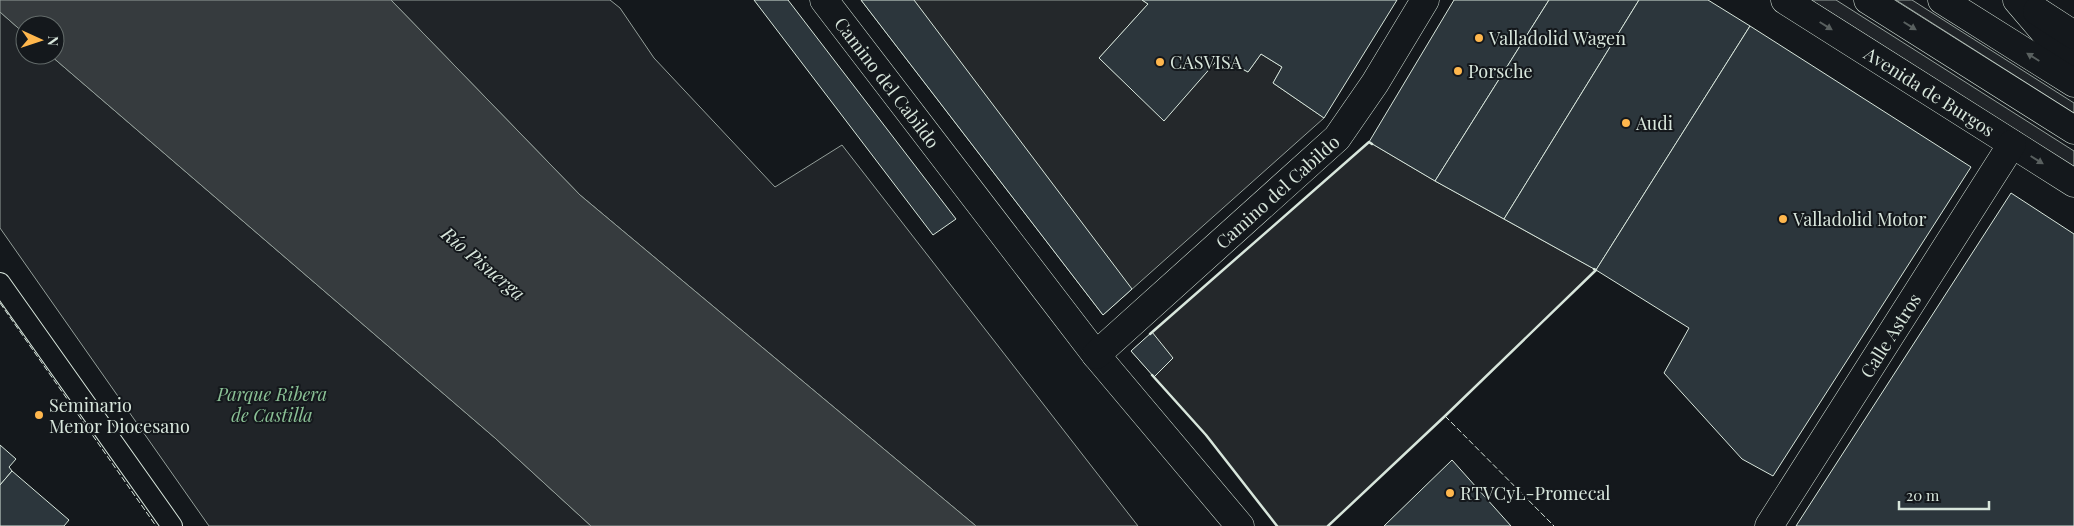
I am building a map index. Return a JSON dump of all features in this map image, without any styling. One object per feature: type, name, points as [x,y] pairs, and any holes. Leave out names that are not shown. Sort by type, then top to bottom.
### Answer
[{"type":"main road","name":"Camino del Cabildo","points":[[824,0],[1096,355],[1240,526]]},
{"type":"main road","name":"Camino del Cabildo","points":[[1096,355],[1337,138],[1375,83],[1425,0]]},
{"type":"main road","name":"Avenida de Burgos","points":[[1785,0],[2074,183]]},
{"type":"main road","points":[[1868,0],[2074,130]]},
{"type":"main road","points":[[1942,0],[2074,83]]},
{"type":"main road","points":[[2019,0],[2074,35]]},
{"type":"main road","points":[[2019,0],[2074,67]]},
{"type":"main road","name":"Calle Astros","points":[[1769,526],[2012,144]]},
{"type":"street","points":[[0,283],[172,526]]},
{"type":"green space","points":[[391,0],[610,0],[620,8],[654,58],[775,187],[842,145],[1138,526],[976,526],[580,195]]},
{"type":"green space","points":[[1811,0],[1836,0],[2074,151],[2074,167]]},
{"type":"green space","points":[[1896,0],[1912,0],[2074,103],[2074,113]]},
{"type":"green space","name":"Parque Ribera de Castilla","points":[[0,12],[15,25],[15,65],[62,65],[495,438],[591,526],[209,526],[0,228]]},
{"type":"shaded area","points":[[861,0],[1142,0],[1148,4],[1099,58],[1164,120],[1220,57],[1248,72],[1261,54],[1282,67],[1273,83],[1324,118],[1103,315]]},
{"type":"shaded area","points":[[1369,142],[1435,181],[1596,270],[1328,526],[1277,526],[1206,435],[1131,351]]},
{"type":"water","name":"Río Pisuerga","points":[[0,0],[391,0],[580,195],[976,526],[591,526],[495,438],[62,65],[65,65],[65,15],[15,15],[15,25],[0,12]]},
{"type":"building","points":[[754,0],[788,0],[956,219],[933,235]]},
{"type":"building","points":[[861,0],[914,0],[1132,289],[1103,315]]},
{"type":"building","name":"CASVISA","points":[[1142,0],[1397,0],[1324,118],[1273,83],[1282,67],[1261,54],[1248,72],[1220,57],[1164,121],[1099,58],[1148,4]]},
{"type":"building","name":"Porsche","points":[[1454,0],[1549,0],[1435,181],[1369,142]]},
{"type":"building","points":[[1549,0],[1639,0],[1504,219],[1435,181]]},
{"type":"building","name":"Audi","points":[[1639,0],[1708,0],[1750,26],[1596,270],[1504,219]]},
{"type":"building","name":"Valladolid Motor","points":[[1750,26],[1971,167],[1773,476],[1742,459],[1664,373],[1689,328],[1596,270]]},
{"type":"building","points":[[2011,193],[2074,234],[2074,526],[1796,526]]},
{"type":"building","points":[[1152,332],[1173,358],[1154,377],[1131,351]]},
{"type":"building","points":[[0,445],[16,459],[9,467],[12,471],[0,485]]},
{"type":"building","name":"RTVCyL-Promecal","points":[[1452,460],[1511,526],[1384,526]]},
{"type":"building","points":[[12,471],[69,520],[64,526],[0,526],[0,485]]},
{"type":"fence","points":[[0,303],[156,526]]},
{"type":"fence","points":[[1445,416],[1554,526]]},
{"type":"wall","points":[[1150,334],[1369,142],[1372,144]]},
{"type":"wall","points":[[1328,526],[1596,270],[1594,269]]},
{"type":"wall","points":[[1152,375],[1206,435],[1277,526]]},
{"type":"place","name":"Valladolid Wagen","points":[[1479,38]]},
{"type":"place","name":"CASVISA","points":[[1160,62]]},
{"type":"place","name":"Porsche","points":[[1458,71]]},
{"type":"place","name":"Audi","points":[[1626,123]]},
{"type":"place","name":"Valladolid Motor","points":[[1783,219]]},
{"type":"place","name":"Seminario Menor Diocesano","points":[[39,415]]},
{"type":"place","name":"RTVCyL-Promecal","points":[[1450,493]]}]
